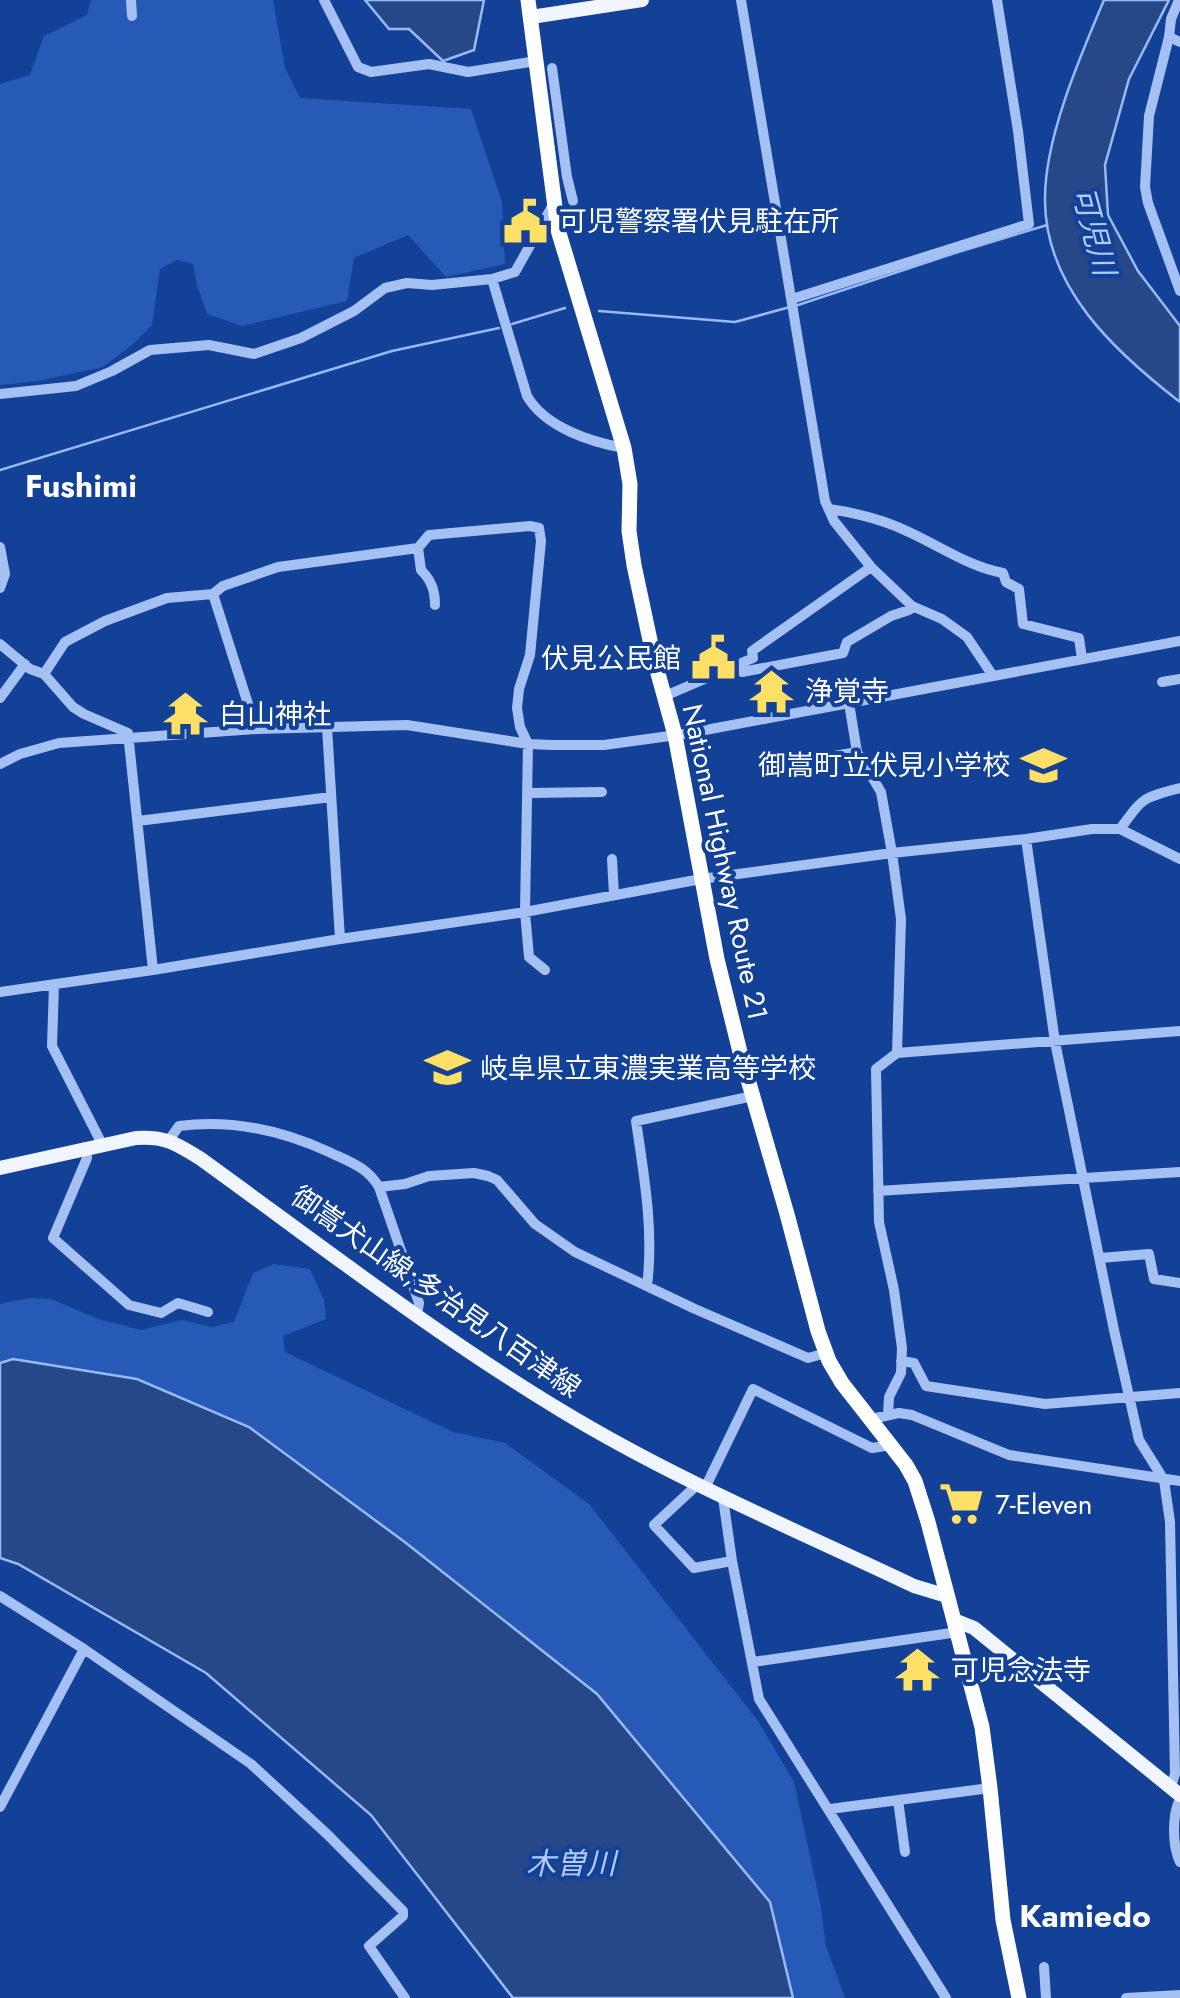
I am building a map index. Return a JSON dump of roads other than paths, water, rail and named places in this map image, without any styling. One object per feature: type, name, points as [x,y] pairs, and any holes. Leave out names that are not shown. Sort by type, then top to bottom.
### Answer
[{"type":"highway","name":"National Highway Route 21","points":[[529,8],[544,64],[554,202],[565,257],[624,448],[634,565],[675,735],[735,1034],[826,1353],[842,1383],[892,1445],[915,1481],[922,1501],[982,1727],[998,1884],[1018,1998]]},
{"type":"main road","points":[[529,8],[642,0]]},
{"type":"main road","points":[[0,1168],[136,1138],[154,1136],[169,1140]]},
{"type":"main road","name":"御嵩犬山線;多治見八百津線","points":[[169,1140],[202,1159],[477,1358],[563,1412],[724,1498],[914,1586],[947,1596]]},
{"type":"main road","points":[[956,1626],[974,1628],[1177,1794]]},
{"type":"street","points":[[131,0],[132,16]]},
{"type":"street","points":[[324,0],[358,67],[371,72],[429,64],[468,72],[544,64],[573,202]]},
{"type":"street","points":[[741,0],[829,509],[834,521],[898,595],[967,637],[992,676]]},
{"type":"street","points":[[792,299],[1029,224],[997,0]]},
{"type":"street","points":[[1179,0],[1171,19],[1174,40],[1149,116],[1146,188],[1180,291]]},
{"type":"street","points":[[0,394],[76,386],[112,372],[150,350],[210,345],[254,354],[301,338],[354,311],[385,288],[407,282],[432,285],[492,279],[515,272],[554,202]]},
{"type":"street","points":[[492,279],[532,404],[561,427],[624,448]]},
{"type":"street","points":[[829,509],[907,530],[984,570],[1004,573],[1006,582],[1020,589],[1023,624],[1079,638],[1082,660]]},
{"type":"street","points":[[44,674],[66,642],[105,621],[167,598],[213,594],[223,586],[278,567],[418,548],[429,535],[539,528],[530,655],[517,708],[528,744],[525,912],[529,957],[545,970]]},
{"type":"street","points":[[0,546],[4,574],[0,588]]},
{"type":"street","points":[[418,548],[421,570],[435,592],[435,604]]},
{"type":"street","points":[[665,696],[753,658],[752,651],[872,567]]},
{"type":"street","points":[[213,594],[256,729]]},
{"type":"street","points":[[738,666],[742,672],[843,653],[847,642],[912,606]]},
{"type":"street","points":[[0,764],[59,743],[256,729],[408,725],[528,744],[604,745],[1180,641]]},
{"type":"street","points":[[0,644],[24,664],[44,674],[74,707],[128,733],[153,970]]},
{"type":"street","points":[[0,698],[24,664]]},
{"type":"street","points":[[1162,682],[1180,680]]},
{"type":"street","points":[[849,702],[857,752],[881,792],[892,852],[901,919],[897,1053]]},
{"type":"street","points":[[327,727],[340,939]]},
{"type":"street","points":[[767,768],[857,752]]},
{"type":"street","points":[[1120,829],[1147,797],[1180,788]]},
{"type":"street","points":[[529,793],[602,792]]},
{"type":"street","points":[[138,820],[331,797]]},
{"type":"street","points":[[0,992],[525,912],[702,879],[1092,829],[1120,829],[1180,859]]},
{"type":"street","points":[[1026,839],[1055,1042],[1129,1398],[1139,1440],[1164,1480],[1171,1542],[1175,1849],[1180,1862]]},
{"type":"street","points":[[612,859],[614,896]]},
{"type":"street","points":[[54,985],[52,1046],[94,1146],[53,1238],[129,1305],[160,1313],[178,1303],[208,1312]]},
{"type":"street","points":[[888,1415],[889,1397],[900,1373],[902,1348],[879,1222],[876,1068],[897,1053],[1180,1031]]},
{"type":"street","points":[[647,1286],[648,1211],[636,1121],[753,1096]]},
{"type":"street","points":[[169,1140],[179,1126],[217,1123],[258,1128],[301,1139],[362,1168],[379,1187],[419,1304],[416,1314]]},
{"type":"street","points":[[878,1191],[1180,1172]]},
{"type":"street","points":[[379,1187],[429,1176],[488,1176],[535,1224],[575,1252],[808,1358],[826,1353]]},
{"type":"street","points":[[1100,1258],[1150,1254],[1154,1278],[1180,1283]]},
{"type":"street","points":[[901,1361],[914,1364],[926,1386],[1045,1404],[1180,1393]]},
{"type":"street","points":[[732,1561],[694,1568],[654,1525],[701,1486],[753,1389],[872,1448],[892,1445]]},
{"type":"street","points":[[871,1419],[912,1415],[1009,1455],[1180,1482]]},
{"type":"street","points":[[724,1498],[732,1561],[760,1698],[946,1998]]},
{"type":"street","points":[[0,1596],[251,1764],[328,1835],[403,1910],[402,1916],[369,1946],[404,1998]]},
{"type":"street","points":[[753,1662],[956,1626]]},
{"type":"street","points":[[0,1807],[84,1649]]},
{"type":"street","points":[[830,1810],[990,1788]]},
{"type":"street","points":[[898,1800],[906,1852]]},
{"type":"street","points":[[1044,1967],[1046,1998]]},
{"type":"street","points":[[1126,1998],[1180,1995]]},
{"type":"water","points":[[365,0],[484,0],[474,50],[443,61],[409,29],[389,29]]},
{"type":"water","name":"可児川","points":[[1104,0],[1169,0],[1129,79],[1105,165],[1108,215],[1138,271],[1180,326],[1180,402],[1131,362],[1088,315],[1070,288],[1048,230],[1047,174],[1057,124]]},
{"type":"water","name":"木曽川","points":[[13,1359],[137,1379],[249,1427],[406,1543],[597,1694],[770,1902],[793,1998],[513,1998],[371,1815],[206,1673],[18,1564],[0,1558],[0,1363]]},
{"type":"waterway","points":[[798,305],[1047,225]]},
{"type":"waterway","points":[[599,311],[735,322],[790,307]]},
{"type":"waterway","points":[[512,324],[565,308]]},
{"type":"waterway","points":[[0,470],[392,351],[499,328]]},
{"type":"place","name":"可児警察署伏見駐在所","points":[[526,221]]},
{"type":"place","name":"伏見公民館","points":[[714,658]]},
{"type":"place","name":"浄覚寺","points":[[772,691]]},
{"type":"place","name":"白山神社","points":[[186,714]]},
{"type":"place","name":"御嵩町立伏見小学校","points":[[1043,765]]},
{"type":"place","name":"岐阜県立東濃実業高等学校","points":[[447,1068]]},
{"type":"place","name":"7-Eleven","points":[[962,1504]]},
{"type":"place","name":"可児念法寺","points":[[918,1670]]},
{"type":"district","name":"Fushimi","points":[[81,486]]},
{"type":"district","name":"Kamiedo","points":[[1085,1916]]}]
